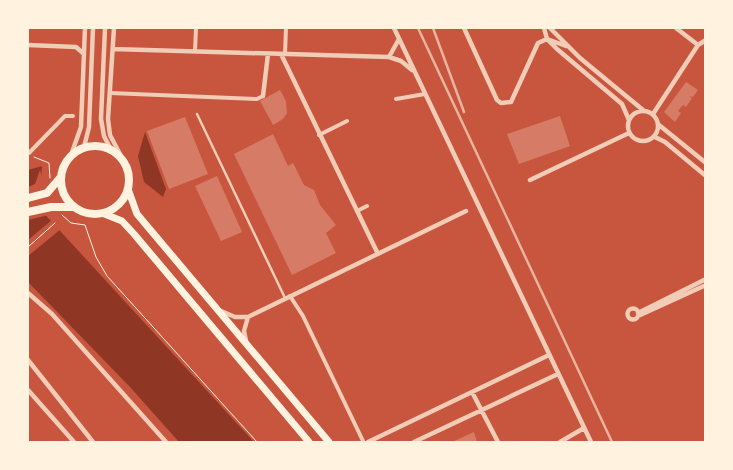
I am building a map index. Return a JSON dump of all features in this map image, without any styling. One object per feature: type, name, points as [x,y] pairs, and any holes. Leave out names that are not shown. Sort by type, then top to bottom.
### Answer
[{"type":"main road","points":[[28,198],[47,194],[60,178],[65,162],[70,155],[84,147],[93,145],[111,150],[122,158],[127,168],[128,189],[137,214],[329,442]]},
{"type":"main road","points":[[60,178],[64,194],[74,207],[83,212],[102,214],[122,222],[134,234],[309,442]]},
{"type":"main road","points":[[102,214],[118,205],[128,189]]},
{"type":"main road","points":[[28,212],[51,207],[74,207]]},
{"type":"street","points":[[70,155],[81,127],[85,28]]},
{"type":"street","points":[[84,147],[89,127],[93,28]]},
{"type":"street","points":[[105,28],[101,118],[104,136],[111,150]]},
{"type":"street","points":[[114,28],[110,93],[110,135],[122,158]]},
{"type":"street","points":[[195,51],[196,28]]},
{"type":"street","points":[[286,28],[283,54],[319,135],[378,254]]},
{"type":"street","points":[[394,28],[548,356],[591,442]]},
{"type":"street","points":[[464,28],[497,100],[506,104],[511,102],[544,28]]},
{"type":"street","points":[[544,28],[547,39],[622,104],[629,120],[629,133]]},
{"type":"street","points":[[550,28],[566,46],[643,110],[653,114],[659,125],[705,161]]},
{"type":"street","points":[[676,28],[698,45]]},
{"type":"street","points":[[653,114],[698,45],[706,36]]},
{"type":"street","points":[[389,57],[396,48],[399,37]]},
{"type":"street","points":[[538,42],[547,39],[566,46]]},
{"type":"street","points":[[698,45],[706,40]]},
{"type":"street","points":[[28,45],[76,47],[84,54]]},
{"type":"street","points":[[113,49],[389,57],[401,61],[414,72]]},
{"type":"street","points":[[110,93],[260,98],[268,54]]},
{"type":"street","points":[[396,99],[425,94]]},
{"type":"street","points":[[629,120],[634,113],[643,110]]},
{"type":"street","points":[[30,153],[64,116],[73,116]]},
{"type":"street","points":[[319,135],[347,121]]},
{"type":"street","points":[[655,137],[659,125]]},
{"type":"street","points":[[629,133],[640,141],[655,137],[666,142],[706,176]]},
{"type":"street","points":[[530,180],[629,133]]},
{"type":"street","points":[[357,211],[367,206]]},
{"type":"street","points":[[218,310],[236,317],[248,317],[466,211]]},
{"type":"street","points":[[706,279],[638,314],[706,285]]},
{"type":"street","points":[[28,293],[52,314],[166,442]]},
{"type":"street","points":[[287,297],[303,316],[366,442],[548,356]]},
{"type":"street","points":[[248,317],[244,333],[250,348]]},
{"type":"street","points":[[28,360],[93,442]]},
{"type":"street","points":[[414,442],[558,374]]},
{"type":"street","points":[[28,390],[74,442]]},
{"type":"street","points":[[472,392],[498,442]]},
{"type":"street","points":[[560,442],[584,428]]},
{"type":"lane","points":[[197,114],[287,297]]},
{"type":"path","points":[[30,153],[49,163],[50,176]]},
{"type":"path","points":[[60,211],[71,223],[85,225],[90,242],[103,270],[257,442]]},
{"type":"path","points":[[28,247],[55,223]]},
{"type":"shaded area","points":[[145,132],[166,189],[163,197],[144,182],[138,156]]},
{"type":"shaded area","points":[[42,166],[39,208],[254,442],[179,442],[130,387],[28,282],[28,170]]},
{"type":"pier","points":[[40,170],[43,180],[41,207],[49,215],[28,220],[28,187],[35,184]]},
{"type":"pier","points":[[52,220],[61,229],[28,256],[28,240]]},
{"type":"building","points":[[686,82],[698,90],[693,97],[689,96],[692,98],[686,107],[683,105],[678,111],[681,113],[675,122],[664,112]]},
{"type":"building","points":[[280,90],[286,101],[287,113],[283,119],[273,125],[260,101]]},
{"type":"building","points":[[560,116],[570,146],[519,164],[507,134]]},
{"type":"building","points":[[185,117],[208,174],[169,189],[147,131]]},
{"type":"building","points":[[273,134],[288,166],[293,163],[304,185],[314,190],[320,205],[336,225],[326,233],[336,253],[292,275],[234,154]]},
{"type":"building","points":[[217,176],[242,232],[221,241],[195,186]]},
{"type":"building","points":[[474,432],[477,442],[452,442]]},
{"type":"railway","points":[[418,28],[612,442]]},
{"type":"railway","points":[[433,28],[464,112]]}]
